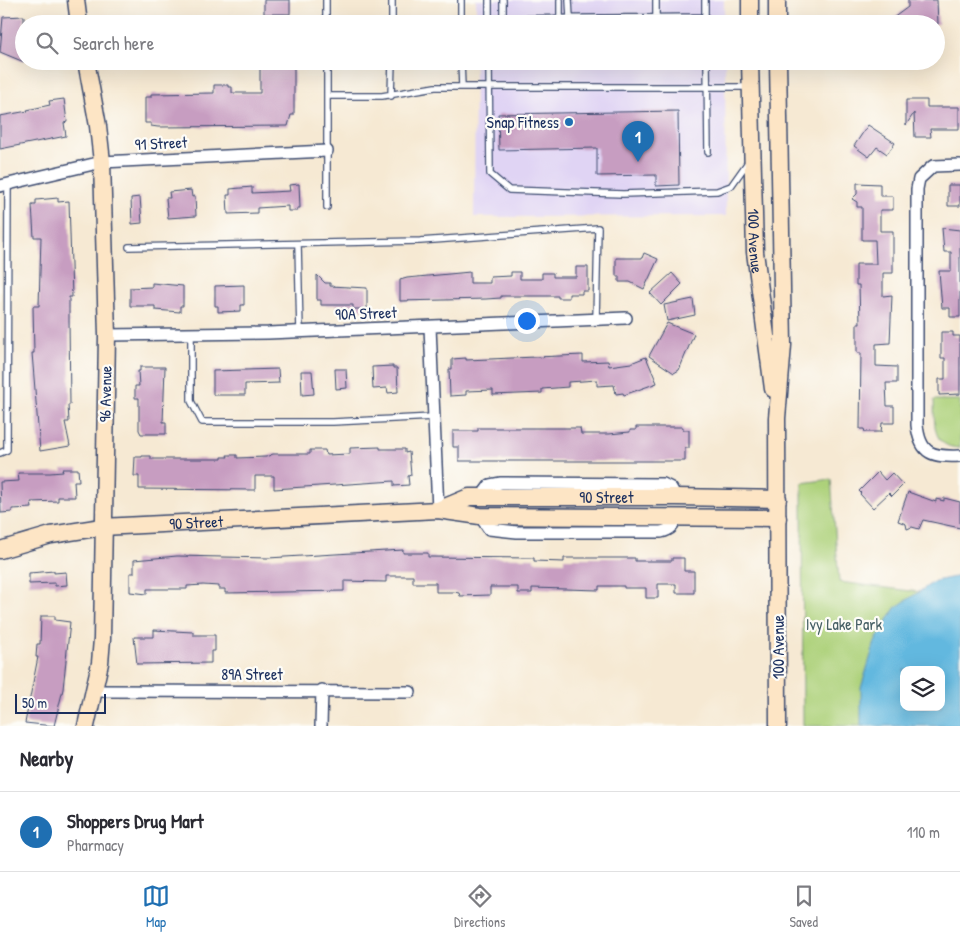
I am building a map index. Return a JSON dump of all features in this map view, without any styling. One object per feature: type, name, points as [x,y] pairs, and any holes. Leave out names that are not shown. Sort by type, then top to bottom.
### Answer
[{"type":"street","points":[[76,0],[78,15]]},
{"type":"street","points":[[750,0],[750,15]]},
{"type":"street","points":[[777,0],[777,15]]},
{"type":"street","name":"96 Avenue","points":[[86,726],[95,691],[102,639],[102,527],[107,335],[102,162],[98,126],[88,70]]},
{"type":"street","name":"100 Avenue","points":[[750,70],[756,252],[777,418]]},
{"type":"street","name":"100 Avenue","points":[[778,70],[783,345],[777,418],[778,726]]},
{"type":"street","name":"91 Street","points":[[4,185],[102,162],[327,150]]},
{"type":"street","points":[[960,166],[933,166],[919,179],[917,189],[917,425],[919,439],[928,452],[941,456],[960,456]]},
{"type":"street","name":"90A Street","points":[[107,335],[300,332],[626,318]]},
{"type":"street","points":[[430,327],[438,510]]},
{"type":"street","name":"90 Street","points":[[438,510],[469,497],[778,499]]},
{"type":"street","name":"90 Street","points":[[0,550],[51,535],[102,527],[438,510],[480,516],[778,518]]},
{"type":"street","points":[[321,726],[322,690]]},
{"type":"street","name":"89A Street","points":[[95,691],[322,690],[410,692]]},
{"type":"lane","points":[[326,0],[326,15]]},
{"type":"lane","points":[[392,0],[392,15]]},
{"type":"lane","points":[[461,0],[461,15]]},
{"type":"lane","points":[[489,0],[489,15]]},
{"type":"lane","points":[[503,0],[503,15]]},
{"type":"lane","points":[[560,0],[560,15]]},
{"type":"lane","points":[[569,0],[570,15]]},
{"type":"lane","points":[[656,0],[656,15]]},
{"type":"lane","points":[[705,0],[705,15]]},
{"type":"lane","points":[[327,70],[327,207]]},
{"type":"lane","points":[[392,70],[392,96]]},
{"type":"lane","points":[[461,70],[462,87]]},
{"type":"lane","points":[[489,70],[490,174],[509,190],[623,194],[717,191],[731,186],[752,156]]},
{"type":"lane","points":[[707,70],[708,152]]},
{"type":"lane","points":[[327,96],[392,96],[425,88],[462,87],[750,87]]},
{"type":"lane","points":[[0,452],[7,450],[4,185]]},
{"type":"lane","points":[[129,247],[420,242],[598,228],[596,320]]},
{"type":"lane","points":[[298,244],[300,332]]},
{"type":"lane","points":[[191,334],[191,401],[202,422],[333,422],[434,417]]},
{"type":"lane","points":[[480,516],[481,497]]},
{"type":"lane","points":[[676,497],[677,516]]},
{"type":"shaded area","points":[[476,0],[724,0],[724,15],[476,15]]},
{"type":"shaded area","points":[[475,70],[725,70],[726,216],[474,217]]},
{"type":"green space","points":[[934,400],[960,400],[960,448],[950,447],[939,438],[935,425]]},
{"type":"green space","name":"Ivy Lake Park","points":[[831,479],[839,582],[919,592],[870,659],[865,726],[803,726],[802,483]]},
{"type":"water","points":[[960,576],[960,726],[861,726],[861,688],[875,642],[895,608],[935,581]]},
{"type":"building","points":[[264,0],[290,0],[290,14],[264,14]]},
{"type":"building","points":[[908,0],[937,0],[938,15],[897,15],[908,7]]},
{"type":"building","points":[[15,16],[15,58],[0,52],[3,17]]},
{"type":"building","points":[[260,70],[294,70],[294,115],[291,115],[288,126],[158,127],[151,126],[151,123],[145,123],[145,97],[151,97],[151,94],[214,93],[214,85],[228,85],[228,87],[232,87],[232,93],[260,93]]},
{"type":"building","points":[[64,99],[67,122],[64,123],[66,136],[0,149],[0,116],[28,111],[50,105],[49,101]]},
{"type":"building","points":[[906,100],[927,100],[927,107],[959,107],[959,129],[930,129],[931,137],[915,137],[914,113],[906,125]]},
{"type":"building","points":[[678,111],[679,185],[656,186],[656,175],[597,176],[597,148],[499,150],[498,114]]},
{"type":"building","points":[[868,125],[895,143],[887,154],[877,147],[869,157],[854,146]]},
{"type":"building","points":[[857,183],[880,184],[880,196],[893,196],[893,210],[880,210],[880,231],[893,231],[893,273],[883,273],[883,296],[892,295],[890,343],[876,344],[876,366],[897,367],[897,383],[886,383],[887,406],[894,406],[894,423],[882,423],[881,432],[865,432],[864,429],[860,429],[861,353],[857,353],[857,324],[860,324],[859,285],[856,285],[856,264],[876,264],[875,240],[862,240],[862,207],[857,207],[857,202],[852,199],[857,194]]},
{"type":"building","points":[[299,184],[300,208],[297,208],[297,211],[288,211],[288,206],[257,208],[257,213],[228,214],[227,195],[230,195],[230,189],[252,187],[252,193],[290,191],[289,185]]},
{"type":"building","points":[[948,185],[960,185],[960,206],[948,206]]},
{"type":"building","points":[[191,190],[192,197],[195,196],[196,216],[168,218],[166,198],[170,198],[169,192]]},
{"type":"building","points":[[140,197],[142,223],[132,224],[131,198]]},
{"type":"building","points":[[58,198],[58,202],[69,201],[72,297],[69,297],[70,405],[68,405],[69,422],[65,422],[70,446],[40,451],[32,353],[34,353],[33,306],[39,306],[41,237],[34,237],[32,205],[36,205],[36,200]]},
{"type":"building","points":[[942,228],[960,230],[960,317],[950,317],[950,308],[942,308],[939,271],[951,271],[951,252],[944,252]]},
{"type":"building","points":[[644,253],[658,259],[644,289],[630,282],[619,282],[619,276],[616,276],[616,258],[642,258]]},
{"type":"building","points":[[576,267],[588,267],[588,291],[582,291],[582,294],[569,294],[569,298],[558,298],[558,296],[501,296],[501,298],[486,299],[400,301],[400,280],[407,278],[470,272],[470,283],[490,283],[490,277],[511,276],[511,272],[520,272],[520,279],[542,279],[542,273],[553,273],[553,277],[576,277]]},
{"type":"building","points":[[672,273],[682,284],[661,305],[650,293]]},
{"type":"building","points":[[317,275],[325,283],[330,283],[330,286],[367,288],[367,309],[353,309],[353,305],[321,305],[321,300],[317,300]]},
{"type":"building","points":[[152,283],[183,286],[183,306],[180,306],[180,312],[155,310],[155,306],[130,306],[130,288],[152,287]]},
{"type":"building","points":[[244,285],[244,305],[241,305],[241,311],[218,312],[218,306],[215,306],[215,286]]},
{"type":"building","points":[[693,299],[695,315],[667,321],[664,305]]},
{"type":"building","points":[[667,323],[694,334],[679,370],[674,373],[649,356]]},
{"type":"building","points":[[941,332],[953,332],[953,336],[960,336],[960,394],[939,395],[939,379],[945,379],[945,358],[941,358]]},
{"type":"building","points":[[583,355],[583,362],[608,361],[609,366],[631,363],[646,357],[657,383],[624,395],[623,393],[616,394],[614,385],[597,386],[597,380],[568,382],[568,387],[542,389],[542,393],[493,395],[493,390],[466,391],[466,395],[450,396],[449,369],[452,369],[452,359]]},
{"type":"building","points":[[393,366],[393,368],[397,368],[398,392],[388,393],[387,388],[373,389],[372,367]]},
{"type":"building","points":[[140,367],[165,367],[163,422],[166,422],[166,434],[141,434],[139,430],[139,398],[135,398],[135,386],[139,386],[138,371],[140,371]]},
{"type":"building","points":[[278,369],[279,383],[245,384],[245,395],[213,395],[213,371]]},
{"type":"building","points":[[335,369],[346,369],[347,388],[336,389]]},
{"type":"building","points":[[301,371],[312,371],[314,394],[302,395]]},
{"type":"building","points":[[636,427],[683,427],[683,430],[689,430],[689,448],[685,448],[685,461],[459,461],[459,447],[453,447],[453,431],[478,431],[478,428],[580,428],[581,434],[609,434],[630,432],[630,430],[636,430]]},
{"type":"building","points":[[380,447],[380,449],[405,449],[405,453],[409,452],[411,475],[408,476],[409,485],[394,486],[394,481],[274,489],[274,476],[255,476],[255,490],[139,489],[139,476],[134,476],[135,457],[142,456],[151,456],[151,459],[222,459],[222,457],[228,457],[227,455],[237,455],[237,458],[266,457],[273,454],[310,454],[310,450],[325,450],[326,455],[350,454],[350,448]]},
{"type":"building","points":[[62,469],[78,469],[79,481],[74,481],[75,497],[58,497],[58,501],[31,502],[32,508],[12,509],[12,512],[1,513],[0,482],[19,481],[18,473],[63,472]]},
{"type":"building","points":[[878,472],[885,480],[892,473],[903,485],[892,496],[889,493],[873,508],[859,491]]},
{"type":"building","points":[[908,492],[936,502],[936,499],[944,501],[944,498],[960,502],[960,528],[923,520],[919,529],[912,527],[907,529],[906,524],[898,521]]},
{"type":"building","points":[[403,550],[403,553],[428,553],[428,557],[534,558],[534,561],[564,562],[564,558],[635,558],[635,561],[672,561],[672,558],[684,558],[684,571],[694,571],[694,593],[676,593],[676,584],[658,584],[658,598],[646,598],[646,588],[624,588],[624,586],[599,586],[599,590],[532,588],[532,593],[518,593],[518,587],[490,587],[490,595],[460,596],[459,593],[454,592],[436,592],[436,583],[413,583],[413,576],[386,576],[386,582],[344,581],[344,591],[225,593],[225,589],[219,589],[219,586],[203,585],[187,586],[187,589],[147,589],[147,594],[130,592],[130,573],[134,573],[134,560],[177,556],[268,558]]},
{"type":"building","points":[[54,571],[54,573],[66,572],[67,585],[55,586],[55,583],[29,584],[29,573]]},
{"type":"building","points":[[41,616],[55,616],[55,620],[70,622],[63,689],[54,726],[25,723],[38,657],[36,657],[37,644],[40,644]]},
{"type":"building","points":[[154,630],[193,632],[193,635],[215,635],[215,651],[211,651],[211,663],[137,664],[134,637],[154,637]]},
{"type":"place","name":"Snap Fitness","points":[[569,122]]},
{"type":"place","name":"Shoppers Drug Mart","points":[[638,162]]}]
